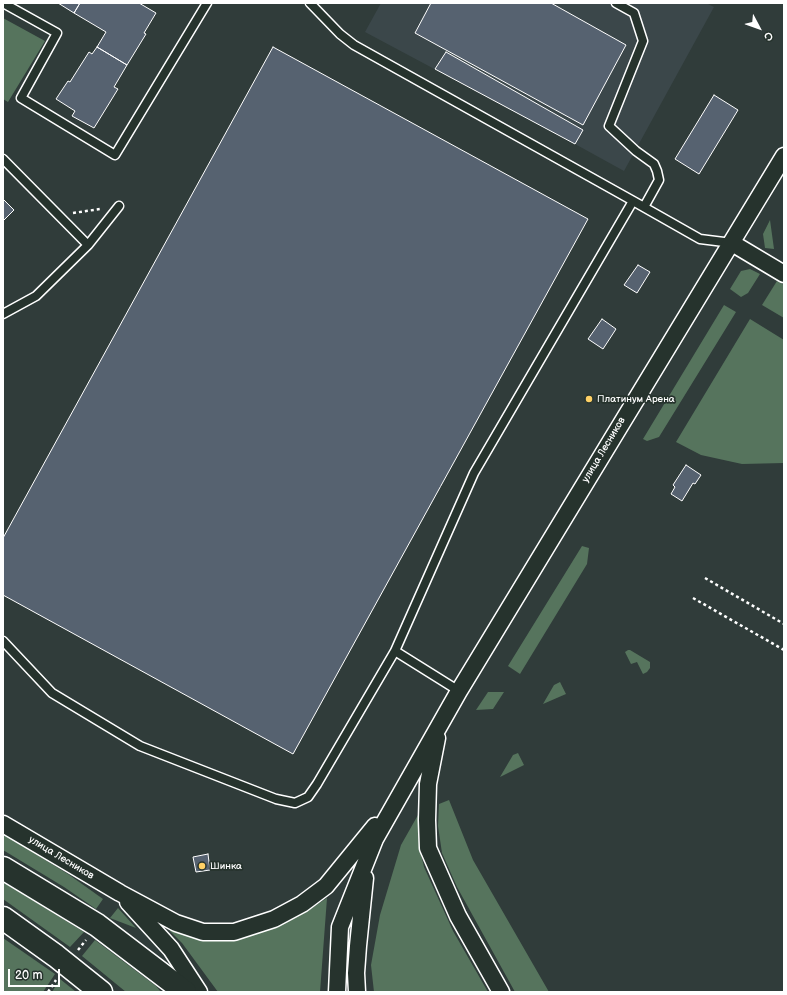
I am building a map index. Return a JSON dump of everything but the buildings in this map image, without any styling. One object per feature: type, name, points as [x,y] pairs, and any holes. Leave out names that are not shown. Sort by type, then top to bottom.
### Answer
[{"type":"main road","points":[[3,868],[97,925],[185,992]]},
{"type":"main road","points":[[3,918],[102,992]]},
{"type":"street","name":"улица Лесников","points":[[396,800],[459,691],[620,423],[784,156]]},
{"type":"street","points":[[732,242],[784,274]]},
{"type":"street","points":[[439,725],[428,784],[428,848],[458,916],[501,992]]},
{"type":"street","points":[[337,992],[340,927],[366,865],[375,839],[396,800]]},
{"type":"street","points":[[120,893],[176,923],[203,932],[234,932],[274,919],[302,904],[326,886],[396,800]]},
{"type":"street","name":"улица Лесников","points":[[3,824],[120,893]]},
{"type":"street","points":[[357,992],[356,973],[366,865]]},
{"type":"street","points":[[120,893],[171,949],[200,992]]},
{"type":"lane","points":[[3,3],[57,33],[21,98],[115,155],[206,3]]},
{"type":"lane","points":[[310,3],[340,34],[354,44],[700,239],[732,242]]},
{"type":"lane","points":[[616,3],[634,13],[643,41],[609,126],[636,151],[654,164],[659,180],[644,207]]},
{"type":"lane","points":[[3,159],[88,245]]},
{"type":"lane","points":[[3,641],[52,693],[140,746],[276,799],[295,803],[308,797],[395,651],[474,473],[633,201]]},
{"type":"lane","points":[[3,314],[36,296],[88,245],[119,206]]},
{"type":"lane","points":[[395,651],[459,691]]},
{"type":"path","points":[[72,213],[119,206]]},
{"type":"path","points":[[705,578],[784,624]]},
{"type":"path","points":[[693,598],[784,650]]},
{"type":"path","points":[[76,953],[90,934]]},
{"type":"path","points":[[48,992],[59,974]]},
{"type":"shaded area","points":[[381,3],[706,3],[714,7],[624,171],[365,32]]},
{"type":"green space","points":[[3,18],[45,41],[8,102],[3,99]]},
{"type":"green space","points":[[770,220],[774,249],[765,248],[763,234]]},
{"type":"green space","points":[[750,269],[760,274],[748,293],[741,297],[730,289],[741,271]]},
{"type":"green space","points":[[777,281],[784,285],[784,318],[762,305]]},
{"type":"green space","points":[[724,305],[736,312],[659,437],[647,441],[643,439]]},
{"type":"green space","points":[[750,319],[784,340],[784,463],[742,464],[701,455],[676,442]]},
{"type":"green space","points":[[582,546],[589,548],[587,564],[520,674],[508,666]]},
{"type":"green space","points":[[628,650],[650,662],[650,668],[647,672],[643,674],[637,662],[631,664],[625,652]]},
{"type":"green space","points":[[560,682],[566,694],[543,704],[554,685]]},
{"type":"green space","points":[[488,692],[504,692],[493,709],[476,710]]},
{"type":"green space","points":[[518,753],[524,765],[500,777],[513,755]]},
{"type":"green space","points":[[449,800],[473,860],[549,992],[515,992],[457,887],[442,853],[438,826],[439,804]]},
{"type":"green space","points":[[418,815],[420,850],[424,867],[453,931],[488,992],[374,992],[371,965],[380,915],[401,845]]},
{"type":"green space","points":[[3,834],[68,874],[103,899],[96,909],[64,887],[3,850]]},
{"type":"green space","points":[[3,882],[84,932],[70,947],[3,899]]},
{"type":"green space","points":[[327,898],[320,992],[218,992],[182,943],[170,931],[173,927],[203,940],[218,941],[243,938],[276,927],[304,913]]},
{"type":"green space","points":[[118,908],[136,928],[110,918]]},
{"type":"green space","points":[[3,938],[55,974],[43,992],[3,992]]},
{"type":"green space","points":[[95,940],[156,986],[161,992],[126,992],[82,956]]},
{"type":"green space","points":[[60,979],[75,991],[76,992],[52,992]]},
{"type":"place","name":"Платинум Арена","points":[[589,399]]},
{"type":"place","name":"Шинка","points":[[202,866]]}]
